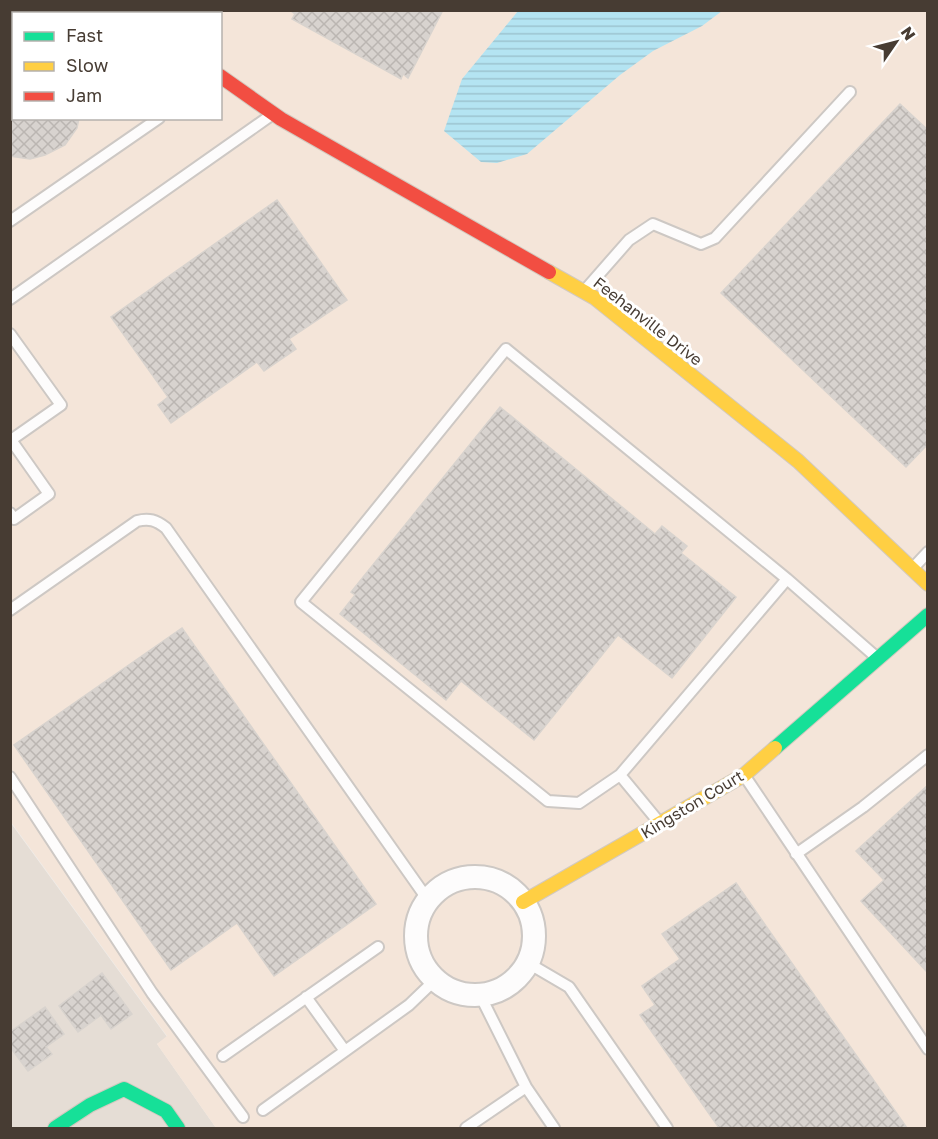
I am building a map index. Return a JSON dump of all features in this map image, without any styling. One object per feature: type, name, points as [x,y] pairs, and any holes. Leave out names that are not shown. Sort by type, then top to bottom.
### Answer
[{"type":"street","name":"Feehanville Drive","points":[[222,77],[273,114],[583,291],[798,461],[927,585]]},
{"type":"street","name":"Kingston Court","points":[[523,902],[744,775],[927,615]]},
{"type":"street","points":[[476,877],[494,880],[510,889],[523,902],[531,916],[534,932],[533,948],[528,963],[516,979],[508,985],[480,995],[448,989],[435,980],[424,967],[418,950],[416,933],[419,916],[428,900],[441,887],[458,879],[476,877]]},
{"type":"street","points":[[55,1128],[90,1105],[124,1089],[166,1111],[178,1128]]},
{"type":"lane","points":[[583,291],[629,240],[653,224],[701,244],[715,238],[850,92]]},
{"type":"lane","points":[[10,299],[273,114]]},
{"type":"lane","points":[[10,221],[156,120]]},
{"type":"lane","points":[[10,334],[61,405],[11,440],[49,494],[14,519],[10,513]]},
{"type":"lane","points":[[787,579],[620,775],[579,803],[548,801],[301,602],[506,349],[787,579],[878,658]]},
{"type":"lane","points":[[10,610],[137,521],[147,518],[158,522],[166,528],[428,900]]},
{"type":"lane","points":[[911,569],[927,552]]},
{"type":"lane","points":[[796,854],[863,807],[927,755]]},
{"type":"lane","points":[[620,775],[660,824]]},
{"type":"lane","points":[[744,775],[927,1049]]},
{"type":"lane","points":[[10,777],[152,993],[243,1117]]},
{"type":"lane","points":[[223,1056],[378,947]]},
{"type":"lane","points":[[528,963],[569,987],[667,1128]]},
{"type":"lane","points":[[263,1110],[409,1005],[435,980]]},
{"type":"lane","points":[[480,995],[526,1087],[554,1128]]},
{"type":"lane","points":[[306,997],[345,1051]]},
{"type":"lane","points":[[466,1128],[526,1087]]},
{"type":"shaded area","points":[[10,11],[927,11],[927,1128],[216,1128],[157,1044],[167,1036],[11,822]]},
{"type":"shaded area","points":[[10,822],[167,1037],[157,1044],[216,1128],[11,1128]]},
{"type":"water","points":[[518,11],[722,11],[702,26],[653,51],[620,75],[527,154],[497,163],[481,162],[444,131],[462,79]]},
{"type":"building","points":[[443,10],[408,78],[403,74],[401,79],[292,19],[295,14],[291,11]]},
{"type":"building","points":[[10,34],[12,35],[12,120],[79,120],[77,128],[65,145],[45,155],[30,159],[10,156]]},
{"type":"building","points":[[900,104],[928,130],[928,444],[906,467],[721,293]]},
{"type":"building","points":[[277,200],[347,300],[289,339],[296,349],[264,371],[257,362],[171,423],[158,405],[168,397],[111,317]]},
{"type":"building","points":[[500,407],[655,534],[662,526],[687,546],[681,553],[736,597],[672,678],[618,635],[534,740],[461,681],[446,700],[340,614],[355,595],[351,592]]},
{"type":"building","points":[[182,628],[376,904],[274,976],[237,923],[171,970],[14,745]]},
{"type":"building","points":[[928,785],[928,973],[861,901],[884,880],[856,851]]},
{"type":"building","points":[[736,883],[907,1128],[719,1128],[640,1015],[655,1005],[642,986],[680,959],[662,934]]},
{"type":"building","points":[[102,973],[132,1014],[111,1029],[101,1015],[78,1032],[59,1006]]},
{"type":"building","points":[[45,1007],[64,1034],[46,1047],[52,1054],[28,1071],[10,1047],[10,1032]]},
{"type":"traffic: fast","points":[[775,748],[928,615]]},
{"type":"traffic: fast","points":[[55,1128],[90,1105],[124,1089],[166,1111],[178,1128]]},
{"type":"traffic: slow","points":[[549,272],[595,298],[798,461],[928,584]]},
{"type":"traffic: slow","points":[[523,902],[744,775],[775,748]]},
{"type":"traffic: jam","points":[[222,77],[281,119],[549,272]]}]
